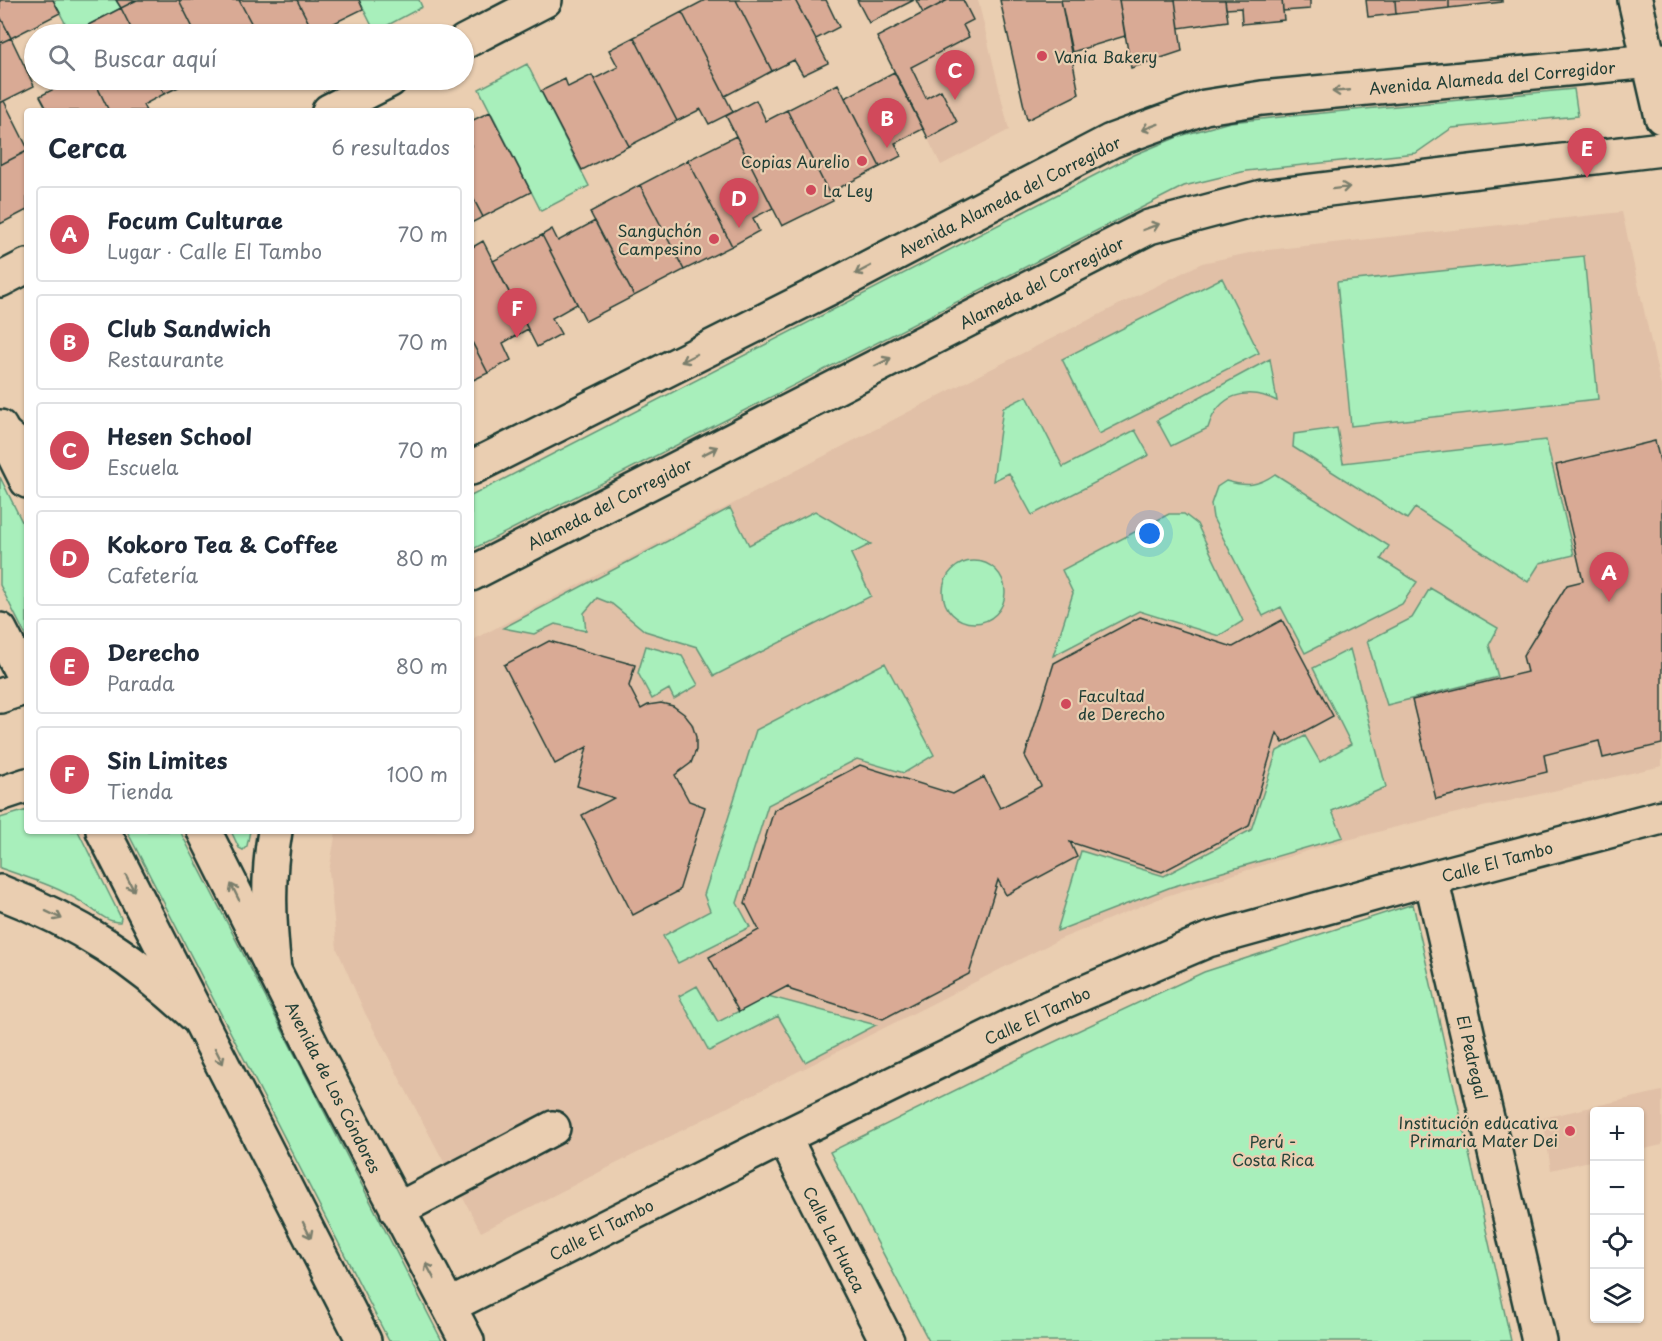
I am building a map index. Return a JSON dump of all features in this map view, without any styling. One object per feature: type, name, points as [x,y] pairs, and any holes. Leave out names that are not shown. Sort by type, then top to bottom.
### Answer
[{"type":"street","points":[[474,37],[544,0]]},
{"type":"street","points":[[1635,0],[1656,61],[1662,117]]},
{"type":"street","name":"Avenida Alameda del Corregidor","points":[[474,466],[834,285],[1111,141],[1205,107],[1262,98],[1656,61]]},
{"type":"street","points":[[335,108],[370,90]]},
{"type":"street","name":"Alameda del Corregidor","points":[[474,572],[1149,227],[1262,198],[1662,149]]},
{"type":"street","points":[[0,280],[24,268]]},
{"type":"street","points":[[10,438],[24,473]]},
{"type":"street","points":[[0,630],[24,679]]},
{"type":"street","points":[[0,696],[24,686]]},
{"type":"street","points":[[0,794],[24,785]]},
{"type":"street","name":"Calle El Tambo","points":[[449,1306],[784,1137],[1048,1008],[1208,939],[1662,817]]},
{"type":"street","points":[[105,834],[364,1341]]},
{"type":"street","name":"Avenida de Los Cóndores","points":[[206,834],[397,1210],[467,1341]]},
{"type":"street","points":[[274,970],[269,928],[269,884],[275,834]]},
{"type":"street","name":"El Pedregal","points":[[1431,878],[1539,1341]]},
{"type":"street","points":[[0,892],[29,903],[76,926],[121,953],[163,985],[201,1021]]},
{"type":"street","points":[[397,1210],[553,1128]]},
{"type":"street","name":"Calle La Huaca","points":[[784,1137],[887,1341]]},
{"type":"shaded area","points":[[948,0],[978,0],[1009,130],[941,165],[877,38]]},
{"type":"shaded area","name":"Facultad de Derecho","points":[[1622,212],[1662,391],[1662,766],[1400,826],[1310,850],[1163,897],[1058,940],[481,1232],[365,1013],[337,949],[329,871],[335,834],[474,834],[474,639],[977,376],[1202,263],[1259,251]]},
{"type":"shaded area","name":"Institución educativa Primaria Mater Dei","points":[[1662,1091],[1662,1145],[1644,1149],[1644,1107],[1591,1107]]},
{"type":"shaded area","name":"Institución educativa Primaria Mater Dei","points":[[1590,1107],[1590,1161],[1551,1170],[1543,1118]]},
{"type":"green space","points":[[53,0],[116,0],[121,8],[90,24],[66,24]]},
{"type":"green space","points":[[359,0],[419,0],[422,7],[390,24],[371,24]]},
{"type":"green space","points":[[527,64],[589,186],[541,211],[479,89]]},
{"type":"green space","points":[[1574,89],[1578,116],[1452,128],[1416,153],[1246,171],[1184,186],[474,548],[474,494],[1134,155],[1180,136],[1230,122]]},
{"type":"green space","points":[[1584,256],[1598,399],[1351,426],[1337,282]]},
{"type":"green space","points":[[1222,278],[1259,353],[1099,434],[1062,359]]},
{"type":"green space","points":[[1270,359],[1277,401],[1255,394],[1235,396],[1219,407],[1208,428],[1171,446],[1157,420]]},
{"type":"green space","points":[[1027,396],[1063,467],[1135,430],[1149,455],[1032,515],[1009,473],[993,481],[1003,408]]},
{"type":"green space","points":[[1337,428],[1343,463],[1546,440],[1574,555],[1540,563],[1528,582],[1415,508],[1407,519],[1293,447],[1294,434]]},
{"type":"green space","points":[[1275,474],[1389,546],[1381,559],[1417,582],[1402,604],[1305,653],[1281,607],[1263,616],[1213,518],[1211,504],[1217,487],[1226,481],[1252,484]]},
{"type":"green space","points":[[0,477],[24,526],[24,632],[0,585]]},
{"type":"green space","points":[[730,508],[749,545],[815,511],[871,544],[851,554],[871,596],[714,676],[697,647],[645,631],[612,604],[597,598],[584,613],[586,631],[555,624],[534,634],[503,628]]},
{"type":"green space","points":[[1169,514],[1184,514],[1197,524],[1243,621],[1219,636],[1139,611],[1053,656],[1073,593],[1062,570]]},
{"type":"green space","points":[[974,561],[991,566],[996,570],[1000,575],[1005,592],[1000,609],[996,614],[991,618],[974,623],[957,618],[952,614],[948,609],[943,592],[948,575],[952,570],[957,566]]},
{"type":"green space","points":[[1430,588],[1498,628],[1489,645],[1498,677],[1387,705],[1367,641],[1412,618]]},
{"type":"green space","points":[[646,646],[682,656],[698,685],[674,699],[669,689],[652,699],[638,673]]},
{"type":"green space","points":[[1350,649],[1386,787],[1332,811],[1343,837],[1171,887],[1057,931],[1081,851],[1164,876],[1251,830],[1277,751],[1305,736],[1320,762],[1351,744],[1313,668]]},
{"type":"green space","points":[[885,663],[934,755],[904,773],[857,759],[768,805],[737,903],[750,927],[678,963],[663,936],[710,911],[704,895],[756,730]]},
{"type":"green space","points":[[24,811],[24,834],[79,834],[121,918],[120,922],[105,918],[53,887],[0,868],[0,818]]},
{"type":"green space","points":[[129,834],[182,834],[442,1341],[389,1341]]},
{"type":"green space","points":[[232,834],[249,834],[247,846],[243,850],[239,848]]},
{"type":"green space","name":"Perú - Costa Rica","points":[[1413,904],[1511,1341],[929,1341],[830,1152],[1037,1050],[1204,972]]},
{"type":"green space","points":[[697,986],[718,1022],[768,996],[876,1025],[805,1062],[778,1016],[709,1051],[679,996]]},
{"type":"building","points":[[0,0],[53,0],[60,13],[38,24],[24,24],[24,31],[11,38],[0,16]]},
{"type":"building","points":[[116,0],[137,0],[121,8]]},
{"type":"building","points":[[137,0],[179,0],[191,24],[129,24],[121,8]]},
{"type":"building","points":[[179,0],[239,0],[252,24],[191,24]]},
{"type":"building","points":[[239,0],[297,0],[309,24],[252,24]]},
{"type":"building","points":[[297,0],[359,0],[363,9],[332,24],[309,24]]},
{"type":"building","points":[[705,0],[736,0],[772,71],[725,96],[682,12]]},
{"type":"building","points":[[736,0],[795,0],[828,63],[803,75],[794,60],[772,71]]},
{"type":"building","points":[[795,0],[826,0],[839,27],[816,39]]},
{"type":"building","points":[[857,0],[914,0],[869,23]]},
{"type":"building","points":[[916,0],[948,0],[923,13]]},
{"type":"building","points":[[948,0],[963,0],[973,20],[963,25],[969,37],[911,67],[926,98],[941,90],[957,122],[928,138],[877,37]]},
{"type":"building","points":[[1000,0],[1061,0],[1079,94],[1027,120]]},
{"type":"building","points":[[1061,0],[1119,0],[1125,36],[1072,52]]},
{"type":"building","points":[[1119,0],[1175,0],[1182,51],[1131,68]]},
{"type":"building","points":[[1175,0],[1225,0],[1228,21],[1179,28]]},
{"type":"building","points":[[1225,0],[1282,0],[1284,20],[1242,24],[1241,8],[1226,9]]},
{"type":"building","points":[[1282,0],[1310,0],[1310,9],[1283,11]]},
{"type":"building","points":[[1366,0],[1395,0],[1396,14],[1368,17]]},
{"type":"building","points":[[1395,0],[1449,0],[1449,8],[1396,14]]},
{"type":"building","points":[[1449,0],[1502,0],[1502,2],[1449,8]]},
{"type":"building","points":[[121,8],[129,24],[90,24]]},
{"type":"building","points":[[682,12],[733,112],[709,124],[701,109],[677,121],[634,37]]},
{"type":"building","points":[[0,16],[11,38],[0,43]]},
{"type":"building","points":[[634,37],[677,121],[629,146],[594,79],[618,67],[609,50]]},
{"type":"building","points":[[11,38],[24,65],[24,90],[26,90],[0,103],[0,43]]},
{"type":"building","points":[[894,72],[923,129],[895,143],[901,156],[880,167],[845,98]]},
{"type":"building","points":[[592,75],[629,146],[582,170],[541,91],[565,79],[568,87]]},
{"type":"building","points":[[838,84],[880,167],[829,193],[787,110]]},
{"type":"building","points":[[52,90],[99,90],[108,108],[46,108],[40,96]]},
{"type":"building","points":[[99,90],[162,90],[164,94],[143,105],[144,108],[108,108]]},
{"type":"building","points":[[756,100],[766,121],[787,110],[833,201],[782,226],[726,116]]},
{"type":"building","points":[[4,101],[24,141],[24,153],[0,165],[0,103]]},
{"type":"building","points":[[490,112],[531,192],[483,217],[474,200],[474,120]]},
{"type":"building","points":[[736,136],[773,208],[753,218],[759,231],[732,246],[688,160]]},
{"type":"building","points":[[24,153],[24,212],[0,224],[0,165]]},
{"type":"building","points":[[688,160],[732,246],[684,270],[640,185]]},
{"type":"building","points":[[640,185],[684,270],[634,296],[590,212]]},
{"type":"building","points":[[474,200],[483,217],[474,222]]},
{"type":"building","points":[[595,221],[634,296],[586,321],[542,235],[552,229],[558,241]]},
{"type":"building","points":[[542,235],[577,304],[552,318],[561,334],[537,347],[493,261]]},
{"type":"building","points":[[483,241],[528,329],[503,343],[511,360],[488,373],[474,346],[474,246]]},
{"type":"building","points":[[474,346],[488,373],[474,380]]},
{"type":"building","points":[[1655,441],[1662,469],[1662,744],[1603,758],[1599,741],[1544,755],[1547,772],[1436,799],[1412,700],[1527,672],[1523,656],[1545,620],[1567,585],[1583,581],[1556,465]]},
{"type":"building","points":[[1140,617],[1233,647],[1282,620],[1333,716],[1283,743],[1277,733],[1249,826],[1162,872],[1070,842],[1077,857],[1006,895],[998,880],[969,974],[883,1019],[791,990],[788,986],[739,1012],[709,957],[759,930],[745,903],[774,810],[860,765],[953,794],[984,777],[1000,808],[1019,798],[1041,786],[1025,756],[1054,663]]},
{"type":"building","points":[[549,641],[635,665],[629,686],[641,709],[648,705],[661,703],[673,706],[692,724],[696,737],[696,750],[691,763],[675,775],[689,801],[705,807],[679,891],[633,915],[582,815],[614,798],[577,786],[587,747],[555,764],[504,665]]},
{"type":"place","name":"Vania Bakery","points":[[1042,56]]},
{"type":"place","name":"Hesen School","points":[[955,100]]},
{"type":"place","name":"Club Sandwich","points":[[887,148]]},
{"type":"place","name":"Copias Aurelio","points":[[862,161]]},
{"type":"place","name":"Derecho","points":[[1587,178]]},
{"type":"place","name":"La Ley","points":[[811,190]]},
{"type":"place","name":"Kokoro Tea & Coffee","points":[[739,228]]},
{"type":"place","name":"Sanguchón Campesino","points":[[714,239]]},
{"type":"place","name":"Sin Limites","points":[[517,338]]},
{"type":"place","name":"Focum Culturae","points":[[1609,602]]},
{"type":"place","name":"Facultad de Derecho","points":[[1066,704]]},
{"type":"place","name":"Institución educativa Primaria Mater Dei","points":[[1570,1131]]}]
